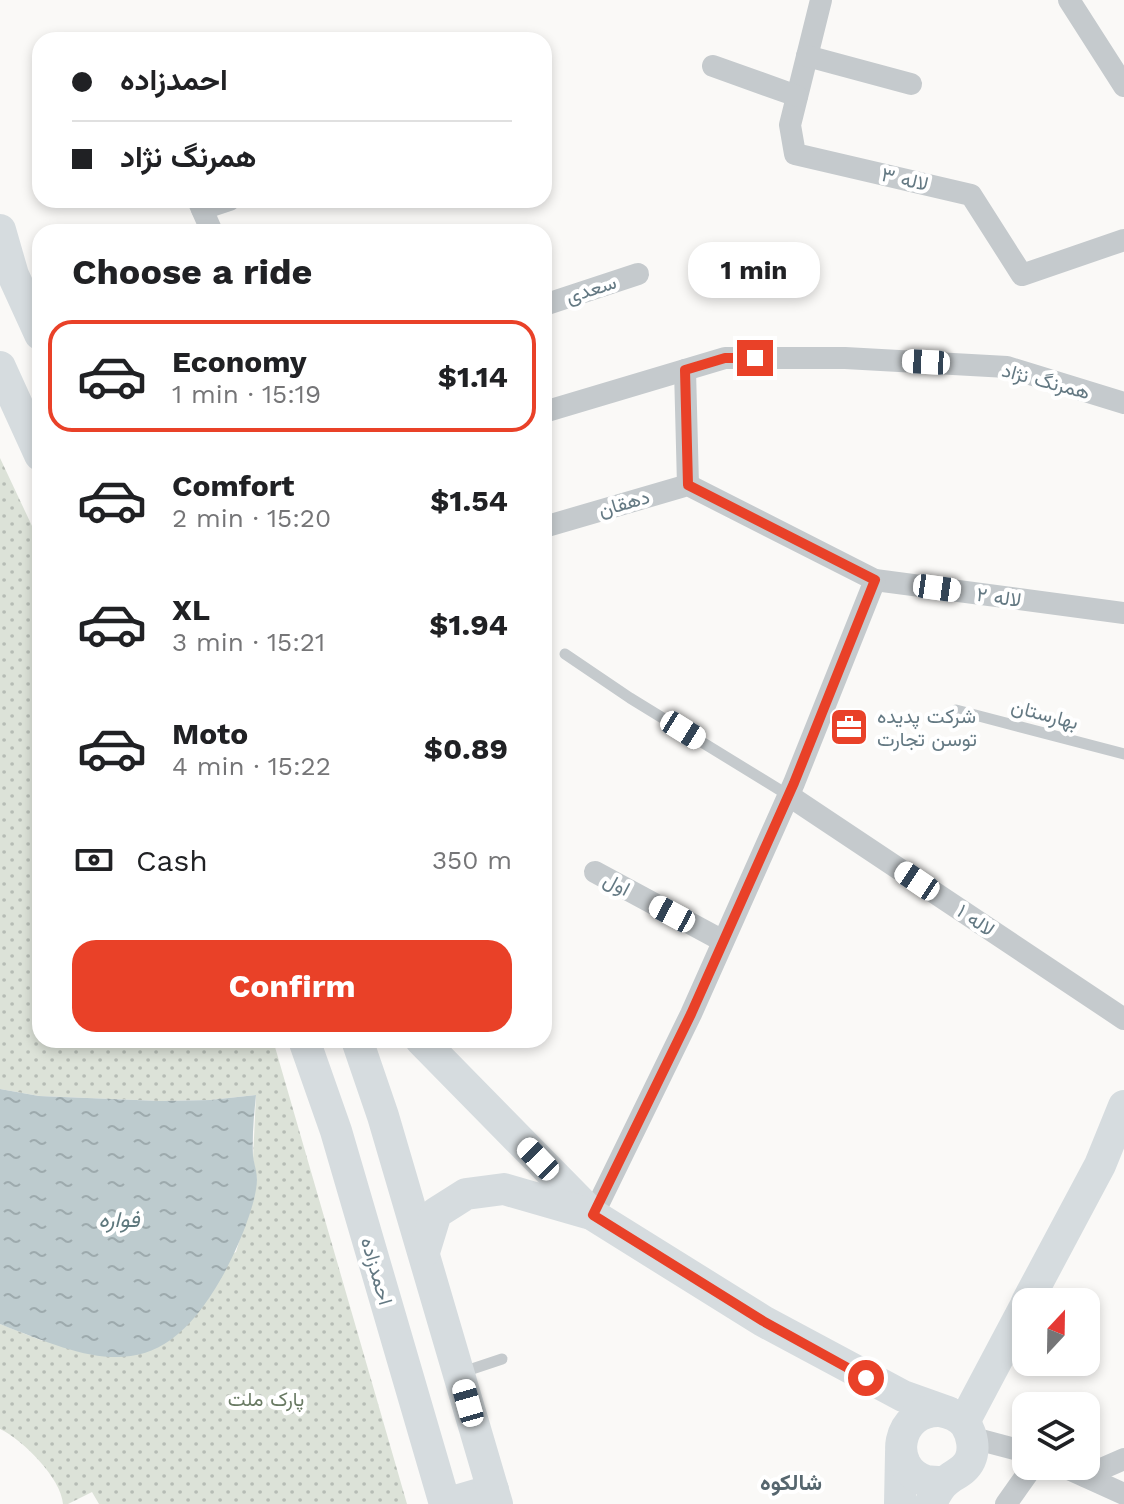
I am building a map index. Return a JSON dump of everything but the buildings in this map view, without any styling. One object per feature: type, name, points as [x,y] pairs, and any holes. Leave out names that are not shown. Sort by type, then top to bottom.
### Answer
[{"type":"main road","points":[[0,230],[6,278],[32,321]]},
{"type":"main road","points":[[0,367],[32,437]]},
{"type":"main road","name":"احمدزاده","points":[[307,1048],[336,1131],[445,1504]]},
{"type":"main road","points":[[360,1048],[424,1252],[495,1497],[445,1504]]},
{"type":"main road","points":[[429,1048],[593,1215],[763,1321],[866,1378],[962,1424]]},
{"type":"main road","points":[[1035,1288],[1100,1165],[1124,1106]]},
{"type":"main road","points":[[424,1252],[436,1213],[466,1194],[504,1189],[593,1215]]},
{"type":"main road","points":[[866,1378],[902,1444],[910,1470],[937,1493],[961,1473],[971,1457],[962,1424],[1012,1331]]},
{"type":"main road","points":[[900,1504],[902,1444],[912,1419],[929,1411],[962,1424]]},
{"type":"street","name":"لاله ۳","points":[[821,0],[790,125],[795,154],[971,195],[1022,275],[1124,240]]},
{"type":"street","points":[[1069,0],[1124,86]]},
{"type":"street","points":[[807,56],[911,84]]},
{"type":"street","points":[[713,66],[797,96]]},
{"type":"street","name":"سعدی","points":[[552,302],[638,274]]},
{"type":"street","name":"همرنگ نژاد","points":[[552,410],[725,358],[845,358],[1007,367],[1124,403]]},
{"type":"street","points":[[593,1215],[691,1014],[788,795],[875,580],[688,485],[685,370]]},
{"type":"street","name":"دهقان","points":[[552,525],[688,485]]},
{"type":"street","name":"لاله ۲","points":[[875,580],[1124,613]]},
{"type":"street","name":"لاله ۱","points":[[788,795],[1124,1019]]},
{"type":"street","name":"اول","points":[[595,872],[723,941]]},
{"type":"street","points":[[962,1424],[1012,1446]]},
{"type":"street","points":[[1100,1469],[1124,1459]]},
{"type":"street","points":[[1006,1504],[1023,1480]]},
{"type":"street","points":[[1094,1480],[1124,1494]]},
{"type":"lane","points":[[565,654],[630,698],[788,795]]},
{"type":"lane","name":"بهارستان","points":[[956,710],[1124,754]]},
{"type":"lane","points":[[459,1373],[502,1359]]},
{"type":"green space","name":"پارک ملت","points":[[0,458],[32,526],[32,1048],[275,1048],[407,1504],[99,1504],[92,1492],[63,1504],[56,1483],[39,1461],[0,1429],[0,1324],[43,1341],[236,1252],[257,1180],[253,1159],[256,1095],[160,1101],[39,1096],[0,1089]]},
{"type":"water","name":"فواره","points":[[0,1089],[39,1096],[160,1101],[256,1095],[253,1156],[257,1180],[249,1216],[222,1277],[199,1312],[175,1336],[151,1351],[125,1357],[98,1356],[68,1349],[0,1324]]},
{"type":"place","name":"شرکت پدیده توسن تجارت","points":[[849,727]]},
{"type":"district","name":"شالکوه","points":[[791,1482]]},
{"type":"route","points":[[755,358],[725,358],[685,370],[688,485],[875,580],[794,783],[691,1014],[593,1215],[763,1321],[866,1378]]}]
